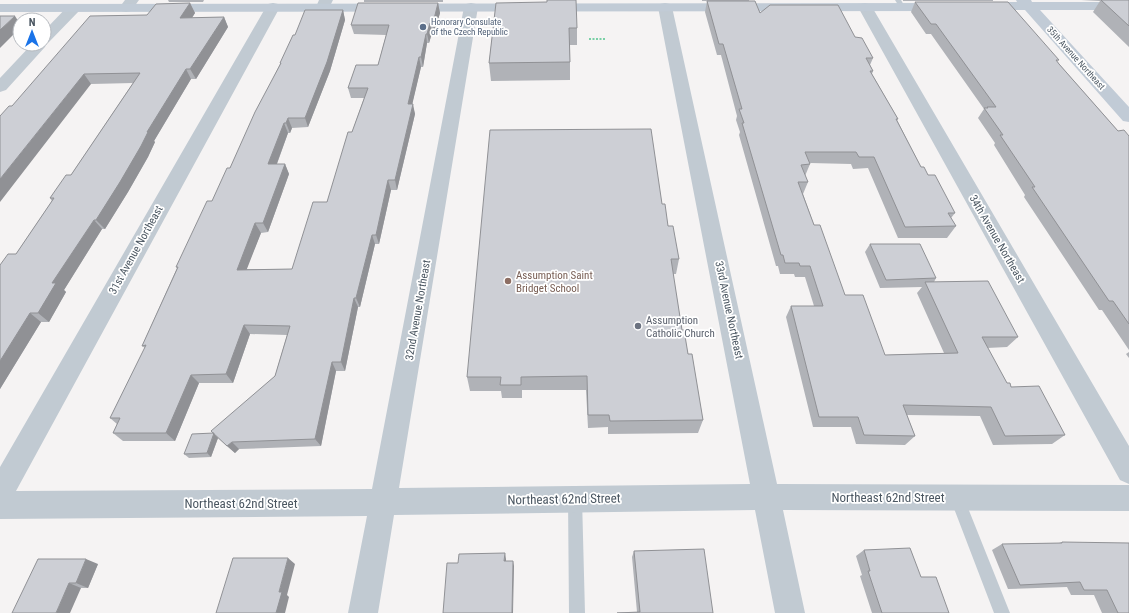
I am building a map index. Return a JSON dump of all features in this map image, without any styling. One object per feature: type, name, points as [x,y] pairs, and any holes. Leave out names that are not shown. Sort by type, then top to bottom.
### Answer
[{"type":"main road","points":[[0,8],[74,8],[129,4],[272,7],[325,3],[471,7],[520,3],[665,8],[774,4],[865,7],[900,3],[956,6]]},
{"type":"main road","points":[[971,6],[1026,3],[1129,6]]},
{"type":"main road","name":"35th Avenue Northeast","points":[[1026,3],[1129,117]]},
{"type":"street","name":"31st Avenue Northeast","points":[[0,493],[272,7]]},
{"type":"street","name":"32nd Avenue Northeast","points":[[363,613],[471,7]]},
{"type":"street","name":"34th Avenue Northeast","points":[[865,7],[1129,471]]},
{"type":"street","points":[[52,31],[74,8]]},
{"type":"street","name":"33rd Avenue Northeast","points":[[665,8],[790,613]]},
{"type":"street","points":[[0,87],[33,52]]},
{"type":"street","name":"Northeast 62nd Street","points":[[0,505],[382,502],[575,498],[1129,498]]},
{"type":"lane","points":[[957,497],[1002,613]]},
{"type":"lane","points":[[575,498],[577,613]]},
{"type":"path","points":[[589,39],[605,39]]},
{"type":"building","points":[[547,0],[576,0],[577,28],[569,28],[570,62],[489,63],[496,3],[547,2]]},
{"type":"building","points":[[1101,0],[1129,0],[1129,26]]},
{"type":"building","points":[[707,1],[755,1],[760,13],[770,5],[838,5],[855,37],[862,38],[873,58],[866,58],[873,71],[870,71],[898,119],[896,119],[921,167],[924,167],[928,175],[935,175],[955,213],[948,213],[956,226],[905,227],[874,157],[859,157],[856,152],[805,152],[810,164],[801,165],[808,182],[798,182],[814,225],[820,225],[845,295],[863,295],[885,355],[958,353],[925,282],[988,281],[1018,337],[982,337],[1007,383],[1010,383],[1011,387],[1039,386],[1065,435],[1005,436],[991,407],[903,405],[915,436],[864,435],[858,417],[819,417],[791,306],[823,306],[810,266],[800,266],[799,263],[785,263],[783,255],[781,255],[742,123],[744,123],[739,109],[742,109],[723,44],[719,44]]},
{"type":"building","points":[[915,2],[1008,2],[1059,60],[1056,60],[1059,64],[1118,131],[1124,130],[1129,136],[1129,324],[1113,301],[1109,301],[1032,187],[1035,187],[1000,135],[1003,135],[984,108],[996,107],[936,24],[931,24]]},
{"type":"building","points":[[190,3],[180,18],[224,17],[190,69],[186,69],[147,132],[141,146],[120,182],[96,220],[94,220],[52,283],[56,283],[38,313],[30,313],[0,361],[0,265],[8,254],[16,254],[54,198],[50,198],[66,175],[71,175],[140,73],[84,74],[0,179],[0,116],[9,106],[12,106],[90,16],[147,15],[156,4]]},
{"type":"building","points":[[358,3],[438,3],[433,23],[430,23],[421,57],[419,57],[408,104],[413,104],[395,180],[388,180],[376,235],[372,235],[356,298],[354,298],[341,362],[332,362],[315,439],[232,442],[227,446],[211,431],[275,376],[290,326],[244,325],[226,374],[191,375],[166,433],[113,433],[120,418],[110,418],[146,345],[142,346],[178,267],[176,267],[207,201],[212,201],[227,168],[230,168],[255,112],[281,63],[293,35],[295,35],[305,10],[343,10],[327,62],[305,118],[288,118],[286,123],[284,123],[268,164],[285,164],[263,223],[255,223],[237,270],[292,269],[313,202],[327,202],[348,132],[352,132],[368,88],[348,88],[356,65],[378,65],[389,25],[351,25]]},
{"type":"building","points":[[0,16],[12,16],[12,19],[0,30]]},
{"type":"building","points":[[651,129],[662,204],[665,204],[668,226],[673,226],[679,259],[671,259],[682,330],[684,330],[688,354],[692,354],[703,420],[610,421],[609,415],[588,415],[587,376],[521,377],[521,385],[500,385],[501,377],[467,377],[490,130]]},
{"type":"building","points":[[870,244],[920,244],[936,278],[886,280]]},
{"type":"building","points":[[214,433],[207,453],[184,454],[192,434]]},
{"type":"building","points":[[1062,542],[1129,543],[1129,613],[1118,613],[1107,590],[1084,590],[1080,582],[1020,585],[1002,544]]},
{"type":"building","points":[[910,548],[921,577],[936,577],[949,613],[882,613],[868,571],[870,571],[864,550]]},
{"type":"building","points":[[704,549],[713,613],[617,613],[640,612],[634,551]]},
{"type":"building","points":[[505,553],[504,561],[513,561],[512,613],[443,613],[447,563],[458,563],[459,554]]},
{"type":"building","points":[[233,558],[288,558],[279,592],[282,592],[276,613],[216,613]]},
{"type":"building","points":[[38,559],[86,559],[76,583],[69,583],[56,613],[12,613]]},
{"type":"place","name":"Honorary Consulate of the Czech Republic","points":[[423,27]]},
{"type":"place","name":"Assumption Saint Bridget School","points":[[508,281]]},
{"type":"place","name":"Assumption Catholic Church","points":[[638,326]]}]
